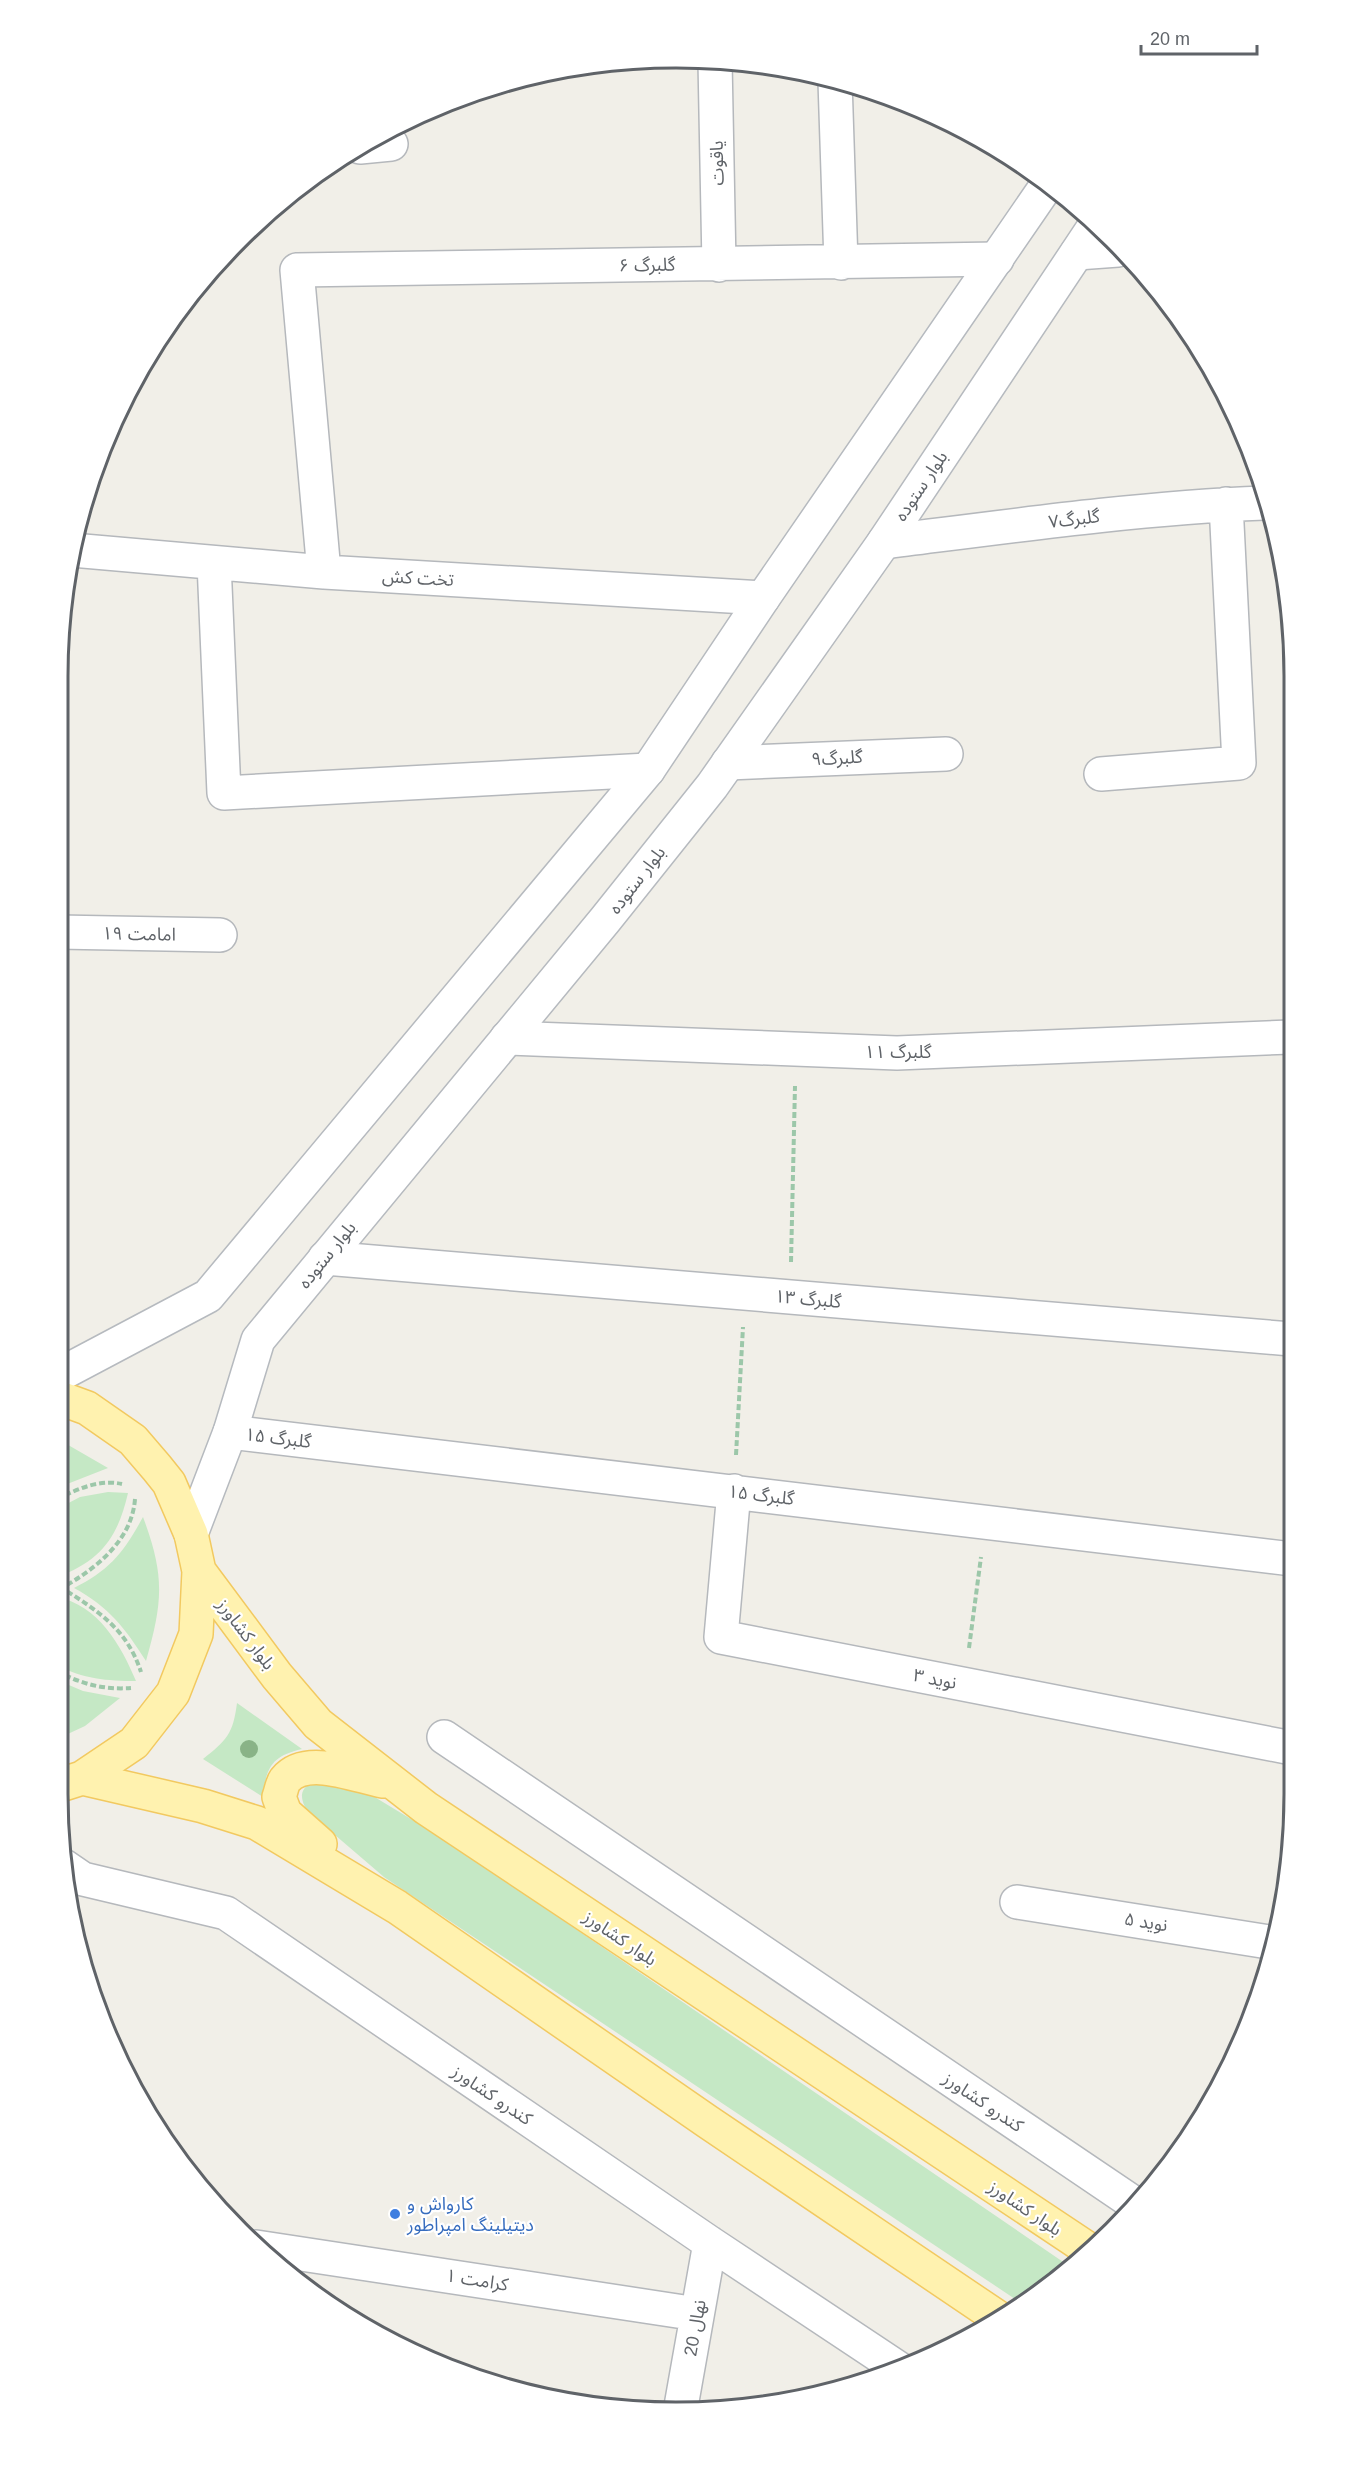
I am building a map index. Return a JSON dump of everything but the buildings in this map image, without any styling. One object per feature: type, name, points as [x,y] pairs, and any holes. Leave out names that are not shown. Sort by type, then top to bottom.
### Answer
[{"type":"main road","points":[[68,1401],[87,1408],[133,1440],[169,1483],[191,1534],[199,1571],[196,1634],[173,1693],[134,1743],[70,1782]]},
{"type":"main road","name":"بلوار کشاورز","points":[[199,1571],[277,1676],[318,1724],[393,1784],[436,1815],[1082,2246]]},
{"type":"main road","points":[[393,1784],[334,1770],[302,1767],[285,1780],[279,1797],[285,1813],[302,1829],[397,1907]]},
{"type":"main road","points":[[70,1782],[203,1806],[257,1823],[397,1907],[708,2122],[992,2313]]},
{"type":"street","name":"یاقوت","points":[[715,69],[719,264]]},
{"type":"street","points":[[835,89],[841,263]]},
{"type":"street","points":[[68,1371],[208,1296],[648,771],[763,598],[1043,191]]},
{"type":"street","name":"بلوار ستوده","points":[[191,1534],[230,1432],[258,1340],[605,920],[728,763],[884,542],[1091,232]]},
{"type":"street","points":[[1077,253],[1109,251]]},
{"type":"street","name":"گلبرگ ۶","points":[[324,572],[297,270],[997,259]]},
{"type":"street","name":"گلبرگ۷","points":[[884,542],[1136,511],[1258,503]]},
{"type":"street","points":[[1101,774],[1239,763],[1226,504]]},
{"type":"street","name":"تخت کش","points":[[80,551],[324,572],[763,598]]},
{"type":"street","points":[[214,563],[224,793],[648,771]]},
{"type":"street","name":"گلبرگ۹","points":[[728,763],[946,754]]},
{"type":"street","name":"امامت ۱۹","points":[[68,932],[220,935]]},
{"type":"street","name":"گلبرگ ۱۱","points":[[507,1038],[897,1053],[1284,1037]]},
{"type":"street","name":"گلبرگ ۱۳","points":[[325,1258],[1284,1339]]},
{"type":"street","name":"گلبرگ ۱۵","points":[[230,1432],[1284,1558]]},
{"type":"street","name":"نوید ۳","points":[[734,1491],[721,1637],[1284,1746]]},
{"type":"street","name":"کندرو کشاورز","points":[[444,1737],[1129,2200]]},
{"type":"street","name":"کندرو کشاورز","points":[[73,1872],[83,1878],[226,1913],[710,2243],[890,2363]]},
{"type":"street","name":"نوید ۵","points":[[1017,1902],[1265,1941]]},
{"type":"street","name":"نهال 20","points":[[682,2402],[710,2243]]},
{"type":"street","name":"کرامت ۱","points":[[272,2249],[697,2314]]},
{"type":"path","points":[[790,1297],[796,1050]]},
{"type":"path","points":[[734,1491],[745,1294]]},
{"type":"path","points":[[68,1494],[97,1483],[125,1484]]},
{"type":"path","points":[[68,1583],[99,1563],[114,1547],[132,1517],[135,1494]]},
{"type":"path","points":[[964,1684],[986,1522]]},
{"type":"path","points":[[68,1593],[93,1607],[107,1619],[135,1657],[142,1678]]},
{"type":"path","points":[[68,1677],[93,1686],[116,1689],[137,1687]]},
{"type":"green space","points":[[68,1445],[108,1468],[68,1484]]},
{"type":"green space","points":[[108,1492],[128,1493],[119,1522],[105,1546],[85,1563],[68,1573],[68,1503],[80,1497]]},
{"type":"green space","points":[[143,1517],[155,1556],[159,1589],[156,1621],[146,1661],[115,1619],[97,1603],[74,1588],[107,1567],[115,1559]]},
{"type":"green space","points":[[68,1600],[85,1608],[106,1628],[123,1654],[136,1681],[95,1678],[68,1670]]},
{"type":"green space","points":[[68,1685],[83,1691],[120,1698],[85,1726],[68,1734]]},
{"type":"green space","points":[[237,1703],[302,1749],[284,1755],[272,1764],[266,1778],[263,1797],[203,1759],[228,1736]]},
{"type":"green space","points":[[312,1782],[363,1790],[444,1839],[1064,2262],[1015,2299],[384,1877],[307,1811],[302,1795],[305,1788]]},
{"type":"place","name":"کارواش و دیتیلینگ امپراطور","points":[[395,2214]]}]
